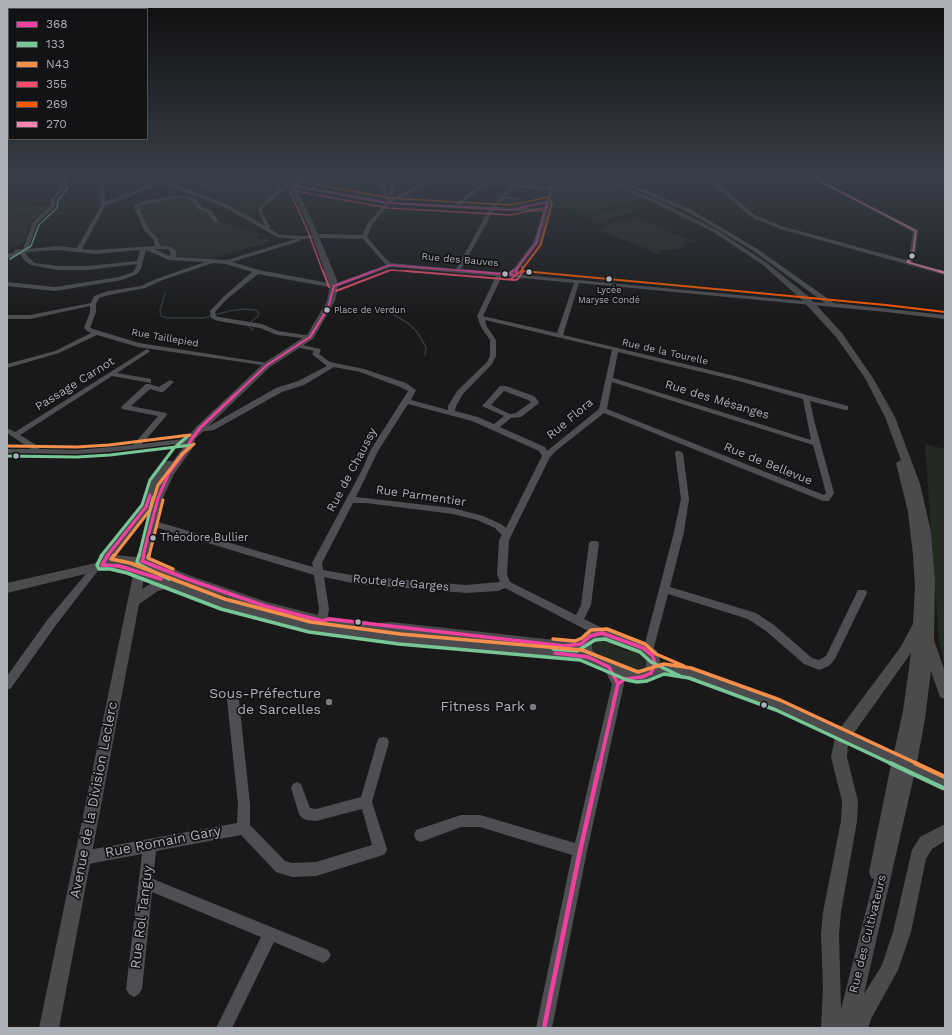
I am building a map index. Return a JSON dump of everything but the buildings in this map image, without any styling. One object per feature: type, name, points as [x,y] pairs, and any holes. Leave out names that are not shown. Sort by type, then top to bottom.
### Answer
[{"type":"main road","points":[[7,588],[101,564],[146,507],[154,483],[178,451],[191,440],[198,430],[267,364],[310,338],[328,308],[334,286],[311,225]]},
{"type":"main road","name":"Rue des Cultivateurs","points":[[699,225],[724,239],[780,280],[809,306],[833,333],[855,364],[877,402],[891,433],[903,470],[913,512],[919,555],[921,587],[920,622],[908,743]]},
{"type":"main road","name":"Rue des Cultivateurs","points":[[705,225],[753,255],[785,280],[816,308],[839,335],[854,355],[876,390],[890,417],[919,497],[928,552],[928,641],[924,686],[908,743],[846,1028]]},
{"type":"main road","name":"Avenue de la Division Leclerc","points":[[49,1028],[140,567],[158,498],[169,473],[187,449],[191,440]]},
{"type":"main road","points":[[7,584],[101,564],[140,567],[190,580],[265,606],[322,622],[377,628],[391,627],[564,646],[576,646],[593,635],[602,634],[648,651],[683,672]]},
{"type":"main road","points":[[140,567],[170,583],[236,608],[310,627],[399,639],[478,645],[588,657],[635,677],[645,676],[652,672],[664,669],[683,672],[718,682],[763,699],[945,783]]},
{"type":"main road","points":[[134,601],[148,590],[170,583]]},
{"type":"main road","points":[[831,1028],[832,988],[830,934],[832,912],[849,822],[850,801],[839,757],[840,746],[843,735],[856,720],[905,652],[920,622]]},
{"type":"main road","points":[[586,640],[584,648],[588,657]]},
{"type":"main road","points":[[928,641],[945,692]]},
{"type":"main road","points":[[648,651],[655,663],[652,672]]},
{"type":"main road","points":[[858,1028],[864,1012],[889,970],[896,950],[902,932],[918,856],[926,843],[945,832]]},
{"type":"street","points":[[15,253],[27,243],[34,225]]},
{"type":"street","points":[[79,250],[92,225]]},
{"type":"street","points":[[7,284],[55,289],[127,277],[138,269],[139,262],[155,239],[145,225]]},
{"type":"street","points":[[261,225],[278,235],[294,239]]},
{"type":"street","points":[[364,237],[369,225]]},
{"type":"street","points":[[458,270],[483,225]]},
{"type":"street","points":[[451,412],[452,406],[460,393],[490,363],[493,356],[493,340],[484,327],[480,317],[504,274],[516,268],[536,243],[542,225]]},
{"type":"street","points":[[714,225],[757,251],[832,305]]},
{"type":"street","points":[[773,225],[945,273]]},
{"type":"street","points":[[907,225],[916,231],[912,259],[907,262]]},
{"type":"street","points":[[150,248],[173,258],[227,262],[263,251],[294,239],[316,237],[364,237],[390,265]]},
{"type":"street","points":[[15,253],[27,243]]},
{"type":"street","points":[[15,253],[58,248],[95,252],[169,248],[173,251],[173,258]]},
{"type":"street","points":[[15,253],[25,255],[26,259],[33,264],[58,268],[88,268],[139,262]]},
{"type":"street","points":[[96,296],[143,287],[158,280],[216,262]]},
{"type":"street","points":[[227,262],[256,272],[334,286]]},
{"type":"street","name":"Rue des Bauves","points":[[334,286],[390,265],[515,275],[945,317]]},
{"type":"street","points":[[515,275],[518,271],[516,268]]},
{"type":"street","points":[[256,272],[225,298],[212,312],[213,316],[218,319],[266,327],[277,333],[310,338]]},
{"type":"street","points":[[559,336],[577,282]]},
{"type":"street","points":[[92,284],[93,295],[96,296]]},
{"type":"street","points":[[96,296],[93,304],[93,312],[87,328],[97,332]]},
{"type":"street","points":[[7,317],[30,316],[93,304]]},
{"type":"street","name":"Rue de la Tourelle","points":[[480,317],[733,378],[845,408]]},
{"type":"street","points":[[7,366],[57,352],[97,332]]},
{"type":"street","name":"Rue Taillepied","points":[[97,332],[138,345],[267,364]]},
{"type":"street","points":[[298,346],[318,350],[315,354],[328,364],[362,370],[403,385],[412,390],[406,401],[475,419],[544,453],[504,540],[502,585],[579,621],[602,634]]},
{"type":"street","name":"Rue Flora","points":[[544,453],[554,448],[603,410],[615,350]]},
{"type":"street","name":"Passage Carnot","points":[[15,435],[147,351]]},
{"type":"street","points":[[198,430],[211,428],[279,390],[301,383],[333,365]]},
{"type":"street","points":[[112,374],[148,381]]},
{"type":"street","name":"Rue des Mésanges","points":[[610,379],[817,444]]},
{"type":"street","points":[[135,447],[163,415],[125,407],[149,386],[160,390],[170,382]]},
{"type":"street","points":[[494,428],[509,416],[518,415],[535,402],[531,398],[503,388],[486,406],[509,416]]},
{"type":"street","name":"Rue de Bellevue","points":[[603,410],[826,499],[830,493],[806,397]]},
{"type":"street","name":"Rue de Chaussy","points":[[322,622],[324,609],[320,573],[317,563],[374,451],[406,401]]},
{"type":"street","points":[[7,430],[35,448],[34,451]]},
{"type":"street","points":[[7,451],[77,452],[191,440]]},
{"type":"street","points":[[648,651],[679,532],[685,499],[679,453]]},
{"type":"street","name":"Rue Parmentier","points":[[350,500],[366,500],[453,511],[480,518],[498,526],[507,534]]},
{"type":"street","name":"Route de Garges","points":[[151,523],[320,573],[357,580],[466,589],[502,585]]},
{"type":"street","points":[[579,621],[586,605],[594,543]]},
{"type":"street","points":[[7,685],[52,622],[101,564]]},
{"type":"street","points":[[664,589],[752,616],[770,628],[808,661],[819,665],[830,659],[862,593]]},
{"type":"street","points":[[579,621],[587,631],[586,640]]},
{"type":"street","points":[[544,1028],[580,850],[618,684],[609,667]]},
{"type":"street","points":[[618,684],[625,679],[635,677]]},
{"type":"street","points":[[233,700],[244,804],[243,828],[281,867],[292,870],[316,869],[380,849],[366,802],[383,742]]},
{"type":"street","points":[[297,788],[304,810],[307,814],[316,815],[366,802]]},
{"type":"street","points":[[421,835],[461,822],[480,821],[580,850]]},
{"type":"street","name":"Rue Romain Gary","points":[[82,858],[243,828]]},
{"type":"street","name":"Rue Rol Tanguy","points":[[134,989],[147,883],[150,845]]},
{"type":"street","points":[[147,883],[323,955]]},
{"type":"street","points":[[224,1028],[270,934]]},
{"type":"shaded area","points":[[7,225],[30,225],[24,242],[7,251]]},
{"type":"shaded area","points":[[147,225],[231,225],[249,232],[254,231],[260,234],[258,238],[270,240],[263,245],[250,247],[211,259],[172,256],[169,248],[158,245]]},
{"type":"shaded area","points":[[654,225],[694,241],[691,242],[685,240],[685,244],[681,248],[672,250],[657,250],[661,253],[658,254],[596,229],[600,227],[605,229],[606,226]]},
{"type":"shaded area","points":[[925,444],[945,449],[945,668],[939,642]]},
{"type":"shaded area","points":[[597,640],[606,640],[615,643],[615,646],[627,651],[629,649],[642,654],[647,658],[647,668],[636,671],[597,655],[593,651],[592,647]]},
{"type":"waterway","points":[[165,293],[160,310],[161,316],[168,318],[203,318],[229,311],[243,309],[256,310],[259,313],[258,316],[247,325],[253,330]]},
{"type":"waterway","points":[[388,311],[409,324],[417,332],[426,347],[425,355]]},
{"type":"transit line","name":"133","points":[[10,259],[31,246],[39,225]]},
{"type":"transit line","name":"355","points":[[305,225],[329,287]]},
{"type":"transit line","name":"368","points":[[508,275],[517,268],[536,243],[541,225]]},
{"type":"transit line","name":"355","points":[[511,279],[521,271],[540,245],[546,225]]},
{"type":"transit line","name":"269","points":[[546,225],[541,245],[521,271],[886,305],[945,312]]},
{"type":"transit line","name":"270","points":[[905,225],[916,231],[912,259],[907,262]]},
{"type":"transit line","name":"270","points":[[907,262],[945,273]]},
{"type":"transit line","name":"368","points":[[334,286],[390,265],[515,275],[520,264]]},
{"type":"transit line","name":"355","points":[[336,291],[391,270],[515,280],[518,279],[523,273],[522,266]]},
{"type":"transit line","name":"368","points":[[334,286],[328,308],[310,337],[267,365],[200,428],[191,440],[187,449],[169,473],[158,498],[142,561],[190,580],[265,606],[322,621],[329,619],[564,646],[581,644],[590,636],[602,633],[643,648],[652,655],[655,663],[651,673],[642,677],[625,679],[618,684],[580,851],[544,1028]]},
{"type":"transit line","name":"N43","points":[[7,446],[77,447],[109,445],[190,435]]},
{"type":"transit line","name":"133","points":[[188,436],[174,448],[150,480],[142,505],[99,558],[97,565],[99,569],[110,569],[127,573],[221,609],[309,632],[399,644],[580,660],[627,680],[637,682],[647,681],[664,674],[689,678],[776,710],[943,788]]},
{"type":"transit line","name":"N43","points":[[194,444],[182,454],[158,485],[150,510],[111,559],[130,563],[225,599],[311,622],[400,634],[582,650],[638,672],[664,664],[691,668],[780,700],[945,777]]},
{"type":"transit line","name":"133","points":[[7,456],[77,457],[110,455],[192,445]]},
{"type":"transit line","name":"368","points":[[150,495],[146,507],[103,561],[102,565],[119,566],[161,579]]},
{"type":"transit line","name":"133","points":[[153,498],[137,562],[140,565],[169,579]]},
{"type":"transit line","name":"N43","points":[[163,500],[148,558],[173,569]]},
{"type":"transit line","name":"N43","points":[[553,639],[575,641],[582,638],[591,630],[607,629],[645,644],[656,654],[684,666]]},
{"type":"transit line","name":"133","points":[[553,649],[577,651],[595,640],[605,639],[640,652],[651,662],[680,676]]},
{"type":"transit line","name":"368","points":[[555,653],[588,657],[609,667],[618,684],[613,704]]},
{"type":"place","name":"Lycée Maryse Condé","points":[[609,279]]},
{"type":"place","name":"Place de Verdun","points":[[327,310]]},
{"type":"place","name":"Théodore Bullier","points":[[153,538]]},
{"type":"place","name":"Sous-Préfecture de Sarcelles","points":[[329,702]]},
{"type":"place","name":"Fitness Park","points":[[533,707]]}]
